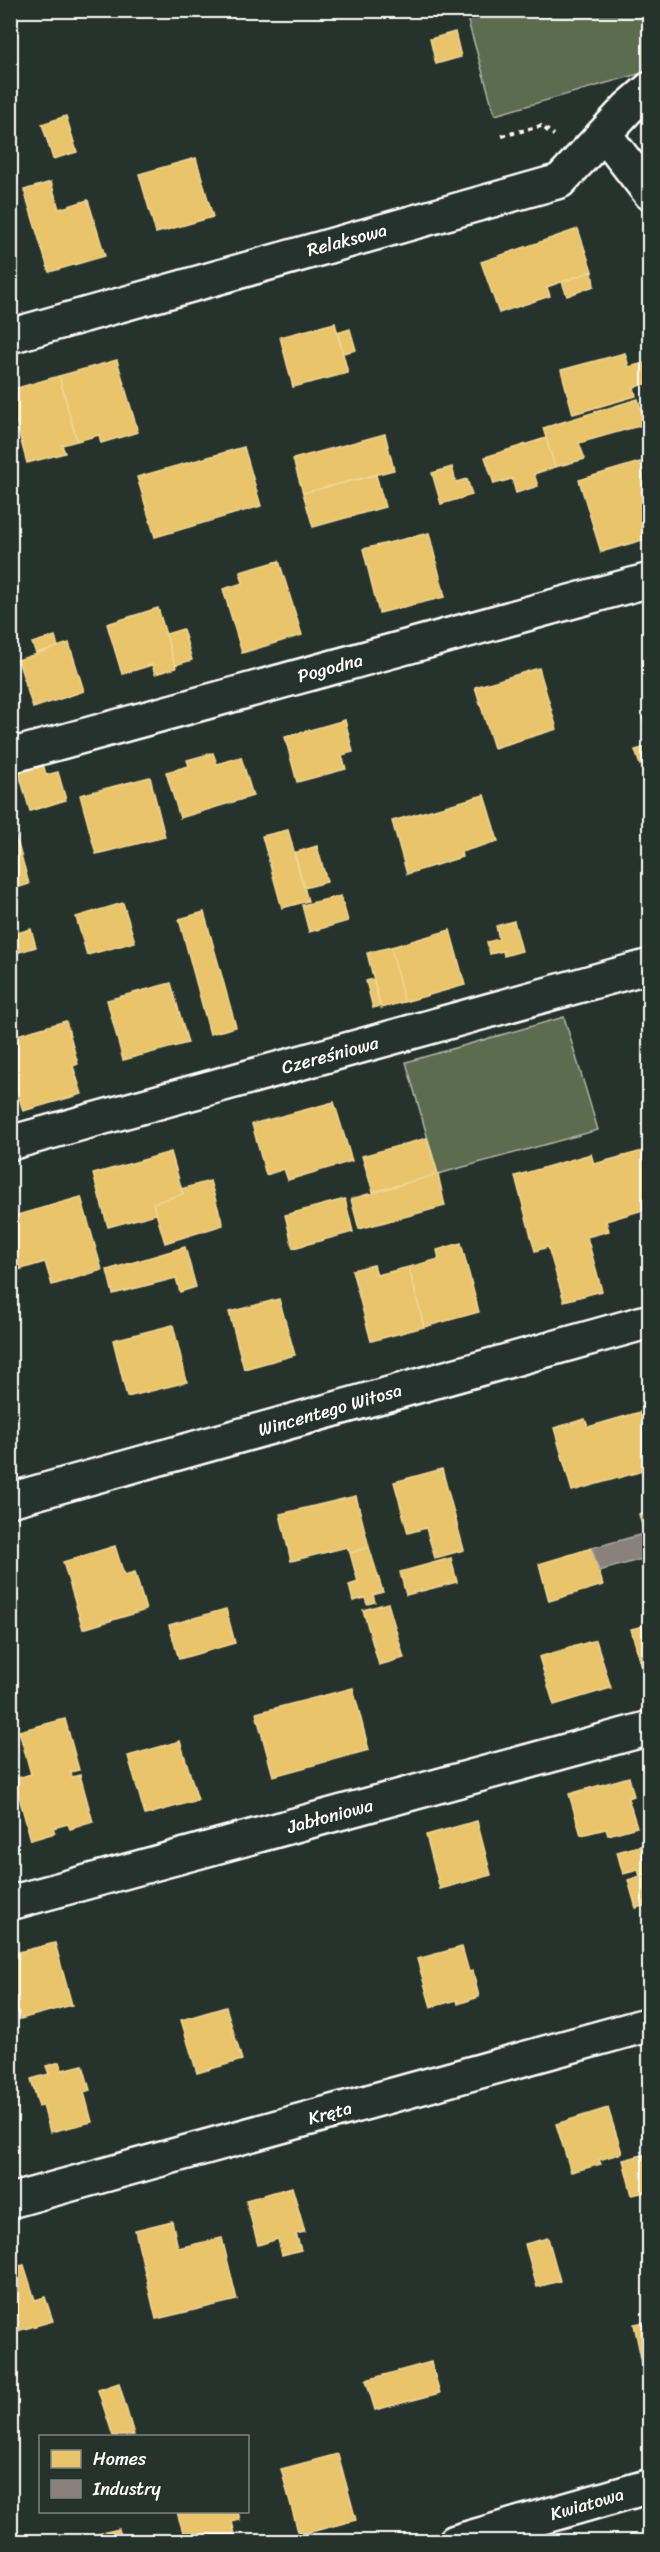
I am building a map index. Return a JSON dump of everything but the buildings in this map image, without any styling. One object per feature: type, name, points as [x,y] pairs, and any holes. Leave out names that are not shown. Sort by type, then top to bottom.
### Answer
[{"type":"street","name":"Relaksowa","points":[[10,336],[560,181],[640,95],[650,89]]},
{"type":"street","points":[[593,145],[650,193]]},
{"type":"street","name":"Pogodna","points":[[10,756],[650,580]]},
{"type":"street","name":"Czereśniowa","points":[[10,1143],[650,966]]},
{"type":"street","name":"Wincentego Witosa","points":[[10,1500],[650,1321]]},
{"type":"street","name":"Jabłoniowa","points":[[10,1903],[650,1728]]},
{"type":"street","name":"Kręta","points":[[10,2201],[650,2024]]},
{"type":"street","name":"Kwiatowa","points":[[455,2541],[650,2486]]},
{"type":"path","points":[[502,135],[541,126],[593,145]]},
{"type":"green space","points":[[465,11],[649,11],[649,71],[495,115]]},
{"type":"green space","points":[[564,1017],[598,1130],[438,1174],[406,1062]]}]
